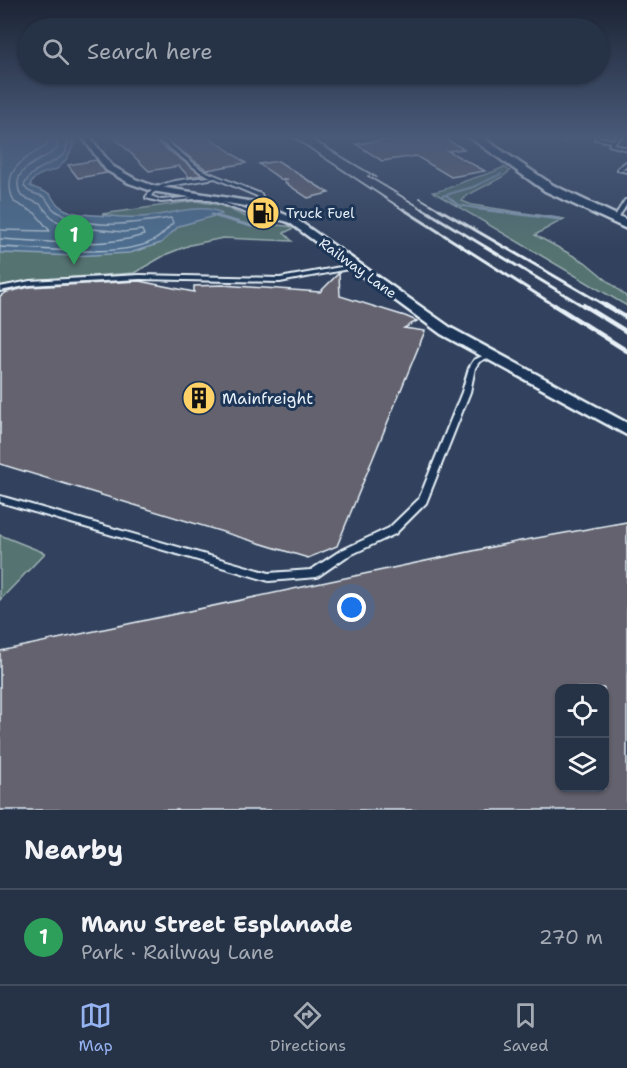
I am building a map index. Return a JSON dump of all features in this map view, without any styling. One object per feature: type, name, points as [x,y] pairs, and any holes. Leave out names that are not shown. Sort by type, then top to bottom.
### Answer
[{"type":"main road","points":[[528,174],[549,188],[627,225]]},
{"type":"street","name":"Railway Lane","points":[[119,174],[155,189],[254,205],[293,221],[436,325],[627,430]]},
{"type":"lane","points":[[208,174],[259,195],[261,200],[254,205]]},
{"type":"lane","points":[[155,189],[216,177]]},
{"type":"lane","points":[[205,197],[257,215],[293,221]]},
{"type":"lane","points":[[615,219],[627,201]]},
{"type":"lane","points":[[0,289],[30,283],[140,277],[280,280],[357,266]]},
{"type":"lane","points":[[0,499],[269,577],[313,574],[343,554],[392,531],[423,501],[466,392],[472,368],[476,361],[489,355]]},
{"type":"green space","points":[[0,174],[43,174],[35,178],[30,186],[50,194],[64,209],[82,215],[124,219],[102,214],[195,201],[220,205],[244,216],[276,225],[296,227],[284,233],[292,241],[223,238],[190,245],[167,254],[134,273],[31,280],[0,286]]},
{"type":"green space","points":[[487,174],[506,174],[466,196],[462,201],[472,205],[564,219],[535,235],[585,262],[627,297],[627,306],[433,192]]},
{"type":"green space","points":[[0,535],[45,553],[0,600]]},
{"type":"water","points":[[0,174],[43,174],[35,178],[30,186],[50,194],[61,207],[76,213],[140,217],[182,210],[209,209],[222,214],[179,226],[161,243],[130,253],[74,256],[0,253]]},
{"type":"building","points":[[75,174],[102,174],[78,178]]},
{"type":"building","points":[[186,174],[202,175],[189,177]]},
{"type":"building","points":[[273,174],[298,174],[329,193],[308,198],[284,182],[288,179],[282,180]]},
{"type":"building","points":[[446,174],[469,174],[451,177]]},
{"type":"building","name":"Mainfreight","points":[[339,273],[340,296],[405,316],[417,321],[404,328],[425,331],[337,546],[308,558],[0,464],[0,296],[7,292],[30,287],[139,281],[194,292],[194,286],[223,285],[320,292]]},
{"type":"building","points":[[627,522],[627,810],[0,810],[0,651],[520,541]]},
{"type":"waterway","points":[[442,196],[473,187],[501,174]]},
{"type":"waterway","points":[[446,195],[458,205],[485,210]]},
{"type":"waterway","points":[[480,209],[485,210]]},
{"type":"waterway","points":[[485,210],[560,219]]},
{"type":"waterway","points":[[485,210],[493,211]]},
{"type":"waterway","points":[[212,215],[251,226],[271,227]]},
{"type":"railway","points":[[348,174],[405,211]]},
{"type":"railway","points":[[371,174],[376,177]]},
{"type":"railway","points":[[368,176],[426,211]]},
{"type":"railway","points":[[420,198],[442,211]]},
{"type":"railway","points":[[403,209],[557,307]]},
{"type":"railway","points":[[423,209],[585,307]]},
{"type":"railway","points":[[439,209],[608,307]]},
{"type":"railway","points":[[554,305],[627,351]]},
{"type":"railway","points":[[583,305],[627,332]]},
{"type":"railway","points":[[605,305],[627,318]]},
{"type":"place","name":"Truck Fuel","points":[[263,213]]},
{"type":"place","name":"Manu Street Esplanade","points":[[74,265]]},
{"type":"place","name":"Mainfreight","points":[[199,398]]}]
